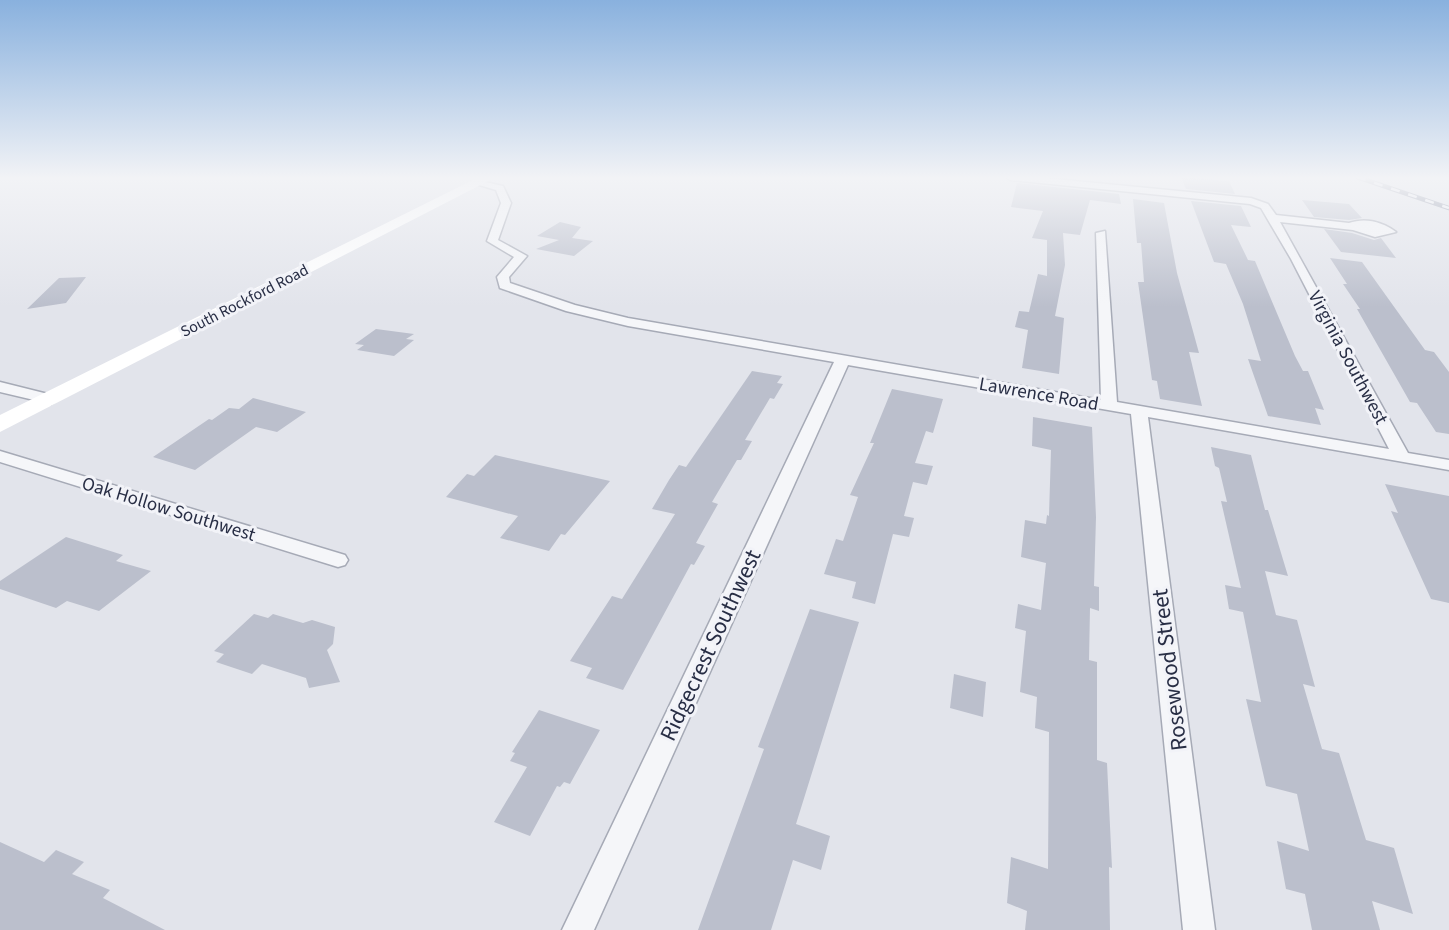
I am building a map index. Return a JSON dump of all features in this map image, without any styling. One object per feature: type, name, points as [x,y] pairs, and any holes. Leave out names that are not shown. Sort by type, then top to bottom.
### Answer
[{"type":"street","name":"South Rockford Road","points":[[0,425],[403,220]]},
{"type":"street","name":"Lawrence Road","points":[[500,220],[492,241],[522,256],[503,277],[504,285],[628,322],[1449,465]]},
{"type":"street","name":"Virginia Southwest","points":[[1275,220],[1401,456]]},
{"type":"street","points":[[1295,220],[1353,227]]},
{"type":"street","points":[[1101,233],[1109,405]]},
{"type":"street","name":"Ridgecrest Southwest","points":[[578,930],[843,359]]},
{"type":"street","points":[[0,387],[51,399]]},
{"type":"street","name":"Rosewood Street","points":[[1139,411],[1199,930]]},
{"type":"street","name":"Oak Hollow Southwest","points":[[0,456],[338,560]]},
{"type":"building","points":[[1039,220],[1084,220],[1080,235],[1063,233],[1065,265],[1055,316],[1064,318],[1059,374],[1022,368],[1028,330],[1015,327],[1019,311],[1029,312],[1038,274],[1047,276],[1047,240],[1032,238]]},
{"type":"building","points":[[1135,220],[1167,220],[1177,273],[1199,353],[1189,352],[1202,406],[1160,399],[1157,381],[1152,380],[1138,282],[1144,282],[1141,243],[1137,243]]},
{"type":"building","points":[[1198,220],[1248,220],[1251,227],[1231,225],[1248,260],[1255,261],[1295,356],[1303,371],[1308,371],[1324,410],[1315,408],[1321,425],[1268,416],[1248,359],[1261,361],[1243,304],[1226,264],[1214,262]]},
{"type":"building","points":[[560,222],[581,227],[572,238],[593,241],[574,256],[536,249],[559,240],[537,236]]},
{"type":"building","points":[[1324,229],[1352,233],[1374,240],[1381,238],[1396,258],[1341,252]]},
{"type":"building","points":[[1330,258],[1362,262],[1425,350],[1434,352],[1449,372],[1449,434],[1436,432],[1417,403],[1410,402],[1357,309],[1360,309],[1343,284],[1347,284]]},
{"type":"building","points":[[86,277],[66,303],[27,309],[59,278]]},
{"type":"building","points":[[376,329],[414,334],[406,339],[414,340],[394,356],[357,350],[364,345],[355,344]]},
{"type":"building","points":[[752,371],[782,376],[777,383],[783,384],[774,399],[770,398],[745,440],[752,441],[741,460],[737,460],[712,502],[718,504],[696,543],[705,546],[694,565],[691,564],[623,690],[586,678],[592,668],[570,661],[612,596],[622,599],[675,514],[652,509],[679,465],[686,467]]},
{"type":"building","points":[[892,389],[943,399],[933,433],[926,431],[915,463],[933,466],[927,485],[913,482],[904,516],[914,518],[909,537],[893,534],[875,604],[852,598],[856,582],[824,574],[836,539],[843,541],[858,497],[850,495],[874,443],[870,443]]},
{"type":"building","points":[[253,398],[306,412],[277,432],[256,427],[195,470],[153,457],[209,419],[212,420],[229,408],[239,409]]},
{"type":"building","points":[[1033,417],[1092,427],[1096,517],[1094,586],[1099,587],[1099,611],[1090,608],[1089,660],[1097,662],[1097,760],[1107,763],[1112,868],[1109,867],[1110,930],[1025,930],[1027,911],[1007,903],[1011,857],[1048,869],[1049,732],[1035,728],[1037,697],[1020,692],[1026,631],[1015,628],[1018,604],[1041,610],[1046,563],[1021,557],[1025,520],[1046,524],[1047,515],[1049,516],[1051,450],[1032,446]]},
{"type":"building","points":[[1211,447],[1251,455],[1265,510],[1268,510],[1288,576],[1265,571],[1276,615],[1297,620],[1315,687],[1303,684],[1322,749],[1339,753],[1366,840],[1394,848],[1413,914],[1372,901],[1380,930],[1312,930],[1305,894],[1286,889],[1277,841],[1309,851],[1297,794],[1266,786],[1246,699],[1261,702],[1243,612],[1229,609],[1225,585],[1241,588],[1221,501],[1227,502]]},
{"type":"building","points":[[495,455],[610,481],[565,535],[561,534],[549,551],[500,538],[518,516],[446,497],[467,474],[474,476]]},
{"type":"building","points":[[1385,484],[1449,496],[1449,603],[1431,599],[1391,511],[1398,513]]},
{"type":"building","points":[[66,537],[123,555],[116,561],[151,571],[99,611],[67,601],[56,608],[0,589],[0,581]]},
{"type":"building","points":[[810,609],[859,622],[796,824],[830,836],[821,870],[793,860],[771,930],[698,930],[764,749],[758,747]]},
{"type":"building","points":[[254,614],[268,618],[273,614],[303,623],[312,620],[335,627],[333,644],[327,650],[340,682],[309,688],[306,678],[262,664],[252,674],[216,662],[224,654],[214,651]]},
{"type":"building","points":[[954,674],[986,682],[983,717],[950,708]]},
{"type":"building","points":[[539,710],[600,730],[570,784],[564,782],[560,787],[557,786],[530,836],[494,822],[527,767],[510,761],[515,753],[512,752]]},
{"type":"building","points":[[0,842],[44,862],[56,850],[84,862],[72,874],[110,890],[103,898],[165,930],[0,930]]}]
